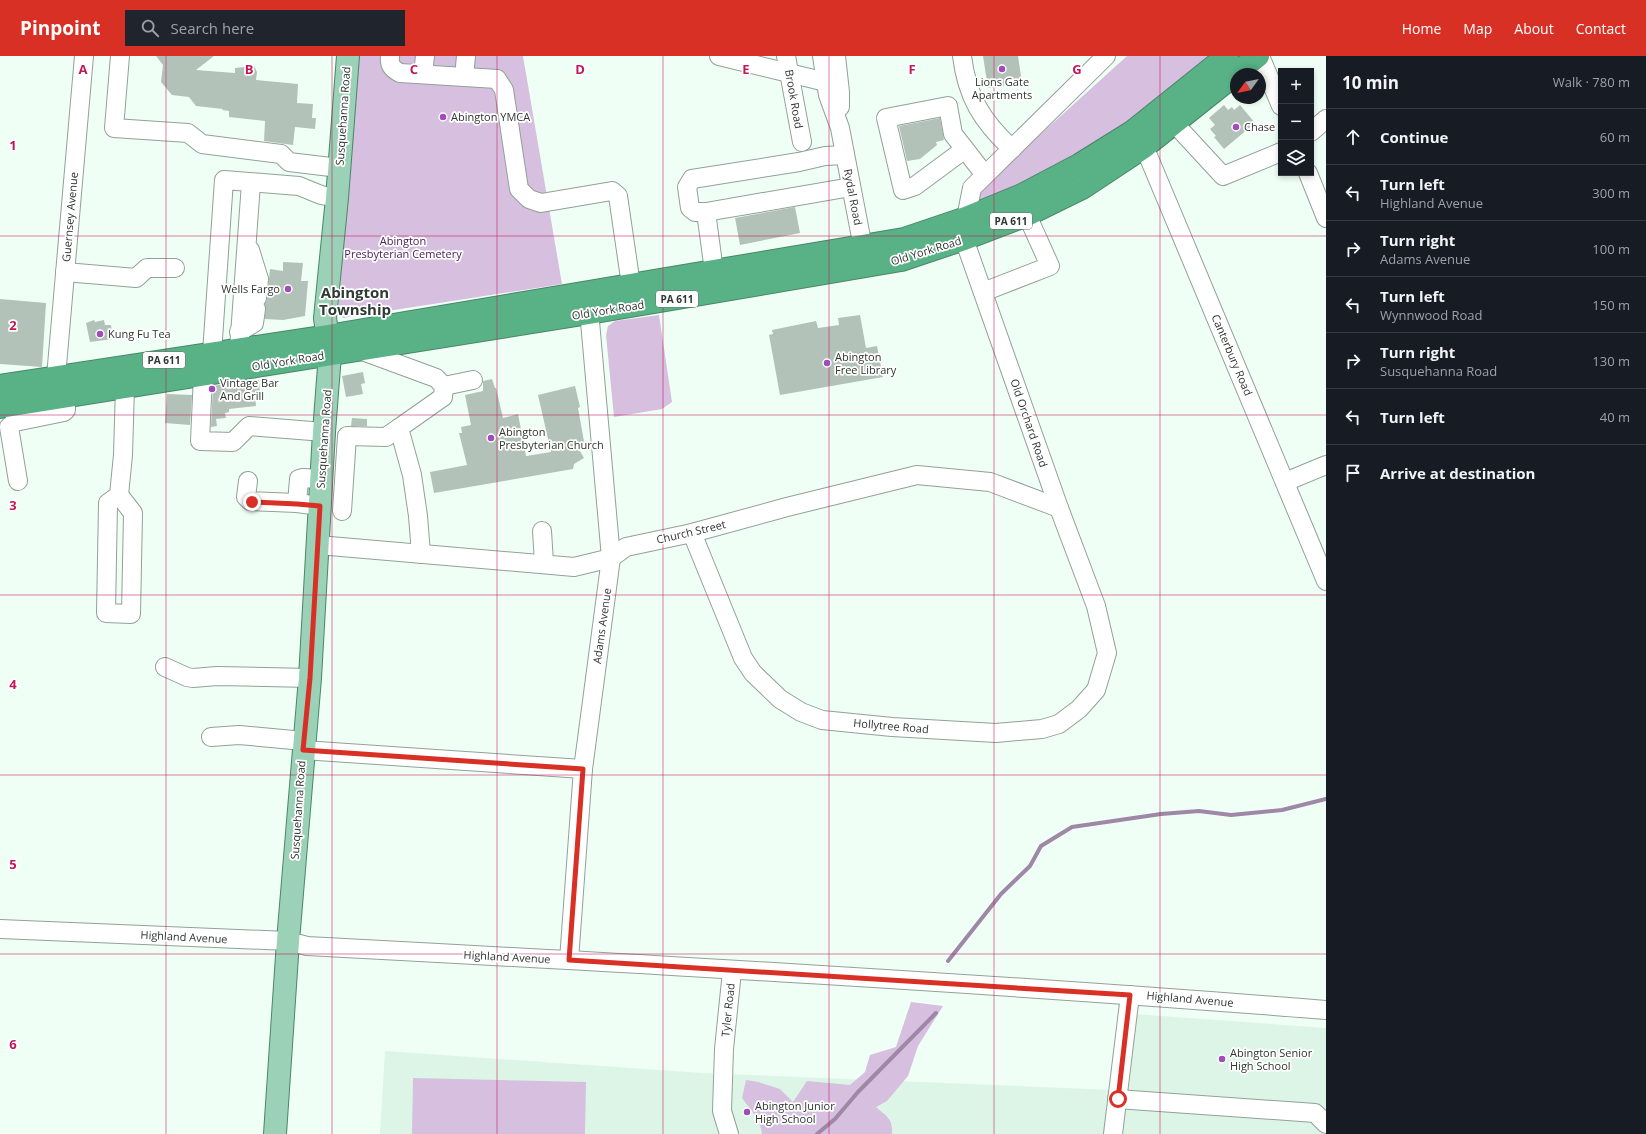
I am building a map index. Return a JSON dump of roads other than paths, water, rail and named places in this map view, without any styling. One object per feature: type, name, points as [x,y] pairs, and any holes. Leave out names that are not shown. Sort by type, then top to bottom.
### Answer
[{"type":"highway","name":"Old York Road","points":[[0,386],[212,353],[239,340],[329,345],[359,349],[588,303],[631,285],[904,240],[965,229],[1027,215],[1082,188],[1138,140],[1227,56]]},
{"type":"highway","name":"Old York Road","points":[[10,411],[66,396],[203,374],[329,345],[588,303],[867,267],[901,260],[965,229],[1029,192],[1080,165],[1174,123],[1259,56]]},
{"type":"main road","name":"Susquehanna Road","points":[[274,1134],[303,745],[310,678],[329,345],[326,318],[348,56]]},
{"type":"street","name":"Guernsey Avenue","points":[[56,377],[55,289],[65,272],[84,56]]},
{"type":"street","points":[[120,56],[114,128],[188,133],[202,144],[281,154],[289,162],[339,168]]},
{"type":"street","points":[[390,56],[389,62],[392,69],[400,73],[498,79],[504,90],[519,189],[529,199],[541,203],[612,191],[618,196],[631,285]]},
{"type":"street","points":[[423,74],[425,56]]},
{"type":"street","points":[[464,77],[466,56]]},
{"type":"street","points":[[719,56],[787,64],[826,82]]},
{"type":"street","name":"Rydal Road","points":[[822,56],[828,95],[840,128],[867,267]]},
{"type":"street","name":"Rydal Road","points":[[836,56],[840,92],[840,128]]},
{"type":"street","points":[[962,56],[972,97],[992,130],[1012,149]]},
{"type":"street","points":[[965,229],[972,188],[1106,56]]},
{"type":"street","points":[[1259,56],[1280,104]]},
{"type":"street","name":"Brook Road","points":[[787,64],[802,142]]},
{"type":"street","points":[[965,149],[915,186],[902,190],[886,118],[948,106],[953,134],[965,149],[985,175]]},
{"type":"street","points":[[1314,129],[1326,119]]},
{"type":"street","points":[[1174,123],[1223,176],[1278,153]]},
{"type":"street","name":"Canterbury Road","points":[[1138,140],[1326,581]]},
{"type":"street","points":[[845,155],[825,156],[799,162],[692,179],[687,186],[690,208],[696,212],[706,212],[851,187]]},
{"type":"street","points":[[1309,176],[1326,218]]},
{"type":"street","points":[[212,353],[224,180],[299,186],[321,195],[337,198]]},
{"type":"street","points":[[239,340],[251,183]]},
{"type":"street","points":[[706,212],[714,271]]},
{"type":"street","points":[[983,292],[1050,266],[1027,215]]},
{"type":"street","name":"Old Orchard Road","points":[[965,229],[983,292],[1059,508],[1096,606]]},
{"type":"street","points":[[239,340],[254,323],[259,279],[247,237]]},
{"type":"street","points":[[65,272],[136,278],[147,268],[175,268]]},
{"type":"street","name":"Adams Avenue","points":[[569,960],[583,769],[611,558],[588,303]]},
{"type":"street","points":[[359,349],[436,378],[444,386]]},
{"type":"street","points":[[203,374],[200,441],[233,442],[249,426],[324,432]]},
{"type":"street","points":[[444,386],[473,380]]},
{"type":"street","points":[[342,511],[347,436],[386,437],[443,397],[444,386]]},
{"type":"street","points":[[118,495],[133,513],[131,614],[106,613],[108,503],[118,495],[123,454],[125,387]]},
{"type":"street","points":[[10,411],[6,441],[18,481]]},
{"type":"street","points":[[398,428],[412,475],[418,516],[421,554]]},
{"type":"street","points":[[1285,482],[1326,465]]},
{"type":"street","name":"Church Street","points":[[318,545],[574,566],[611,558],[626,547],[692,533],[786,507],[917,475],[990,482],[1059,508]]},
{"type":"street","points":[[297,504],[299,479],[321,479]]},
{"type":"street","points":[[248,481],[246,497],[250,501],[320,506]]},
{"type":"street","points":[[542,531],[544,563]]},
{"type":"street","name":"Hollytree Road","points":[[692,533],[734,640],[753,673],[780,700],[801,712],[822,720],[892,727],[996,733],[1042,729],[1059,724],[1079,709],[1096,690],[1107,653],[1096,606]]},
{"type":"street","points":[[107,566],[132,567]]},
{"type":"street","points":[[166,667],[187,677],[193,678],[217,676],[310,678]]},
{"type":"street","points":[[211,737],[240,735],[303,745],[583,769]]},
{"type":"street","name":"Highland Avenue","points":[[0,929],[288,942],[307,946],[569,960],[1130,995],[1326,1010]]},
{"type":"street","name":"Tyler Road","points":[[729,1134],[722,1110],[724,1049],[732,971]]},
{"type":"street","points":[[1113,1134],[1130,995]]},
{"type":"street","points":[[1118,1099],[1315,1113],[1326,1124]]},
{"type":"waterway","points":[[948,961],[1001,894],[1030,866],[1041,846],[1072,827],[1161,814],[1199,811],[1231,815],[1282,810],[1326,799]]},
{"type":"waterway","points":[[817,1134],[835,1119],[858,1092],[936,1013]]},
{"type":"place","name":"Lions Gate Apartments","points":[[1002,69]]},
{"type":"place","name":"Abington YMCA","points":[[443,117]]},
{"type":"place","name":"Chase","points":[[1236,127]]},
{"type":"place","name":"Wells Fargo","points":[[288,289]]},
{"type":"place","name":"Kung Fu Tea","points":[[100,334]]},
{"type":"place","name":"Abington Free Library","points":[[827,363]]},
{"type":"place","name":"Vintage Bar And Grill","points":[[212,389]]},
{"type":"place","name":"Abington Presbyterian Church","points":[[491,438]]},
{"type":"place","name":"Abington Senior High School","points":[[1222,1059]]},
{"type":"place","name":"Abington Junior High School","points":[[747,1112]]},
{"type":"district","name":"Abington Township","points":[[355,302]]},
{"type":"park label","name":"Abington Presbyterian Cemetery","points":[[403,247]]}]
